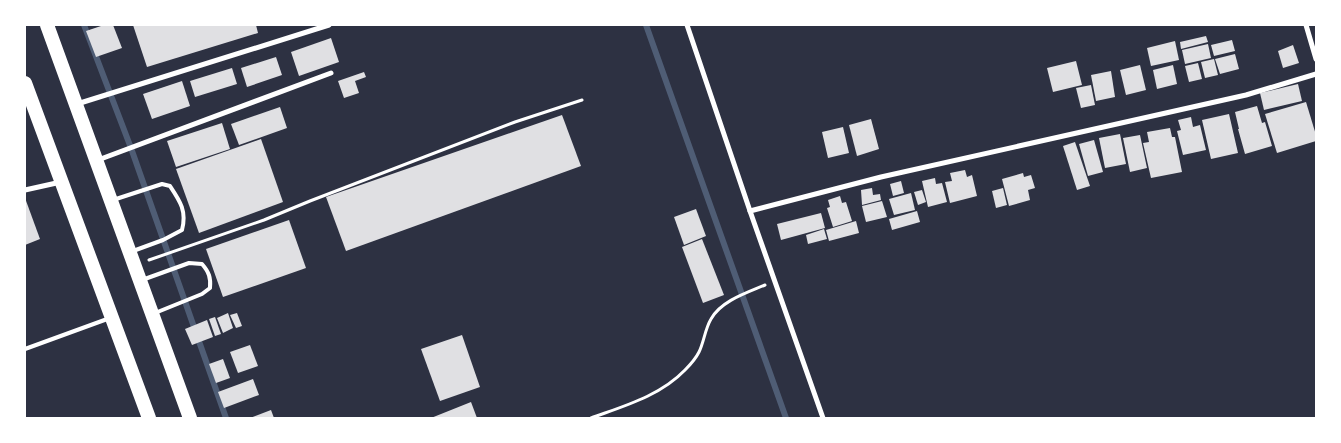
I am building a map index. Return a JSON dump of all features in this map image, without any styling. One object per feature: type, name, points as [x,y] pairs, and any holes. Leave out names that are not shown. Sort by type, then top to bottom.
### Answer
[{"type":"highway","points":[[47,25],[190,418]]},
{"type":"highway","points":[[25,83],[149,418]]},
{"type":"street","points":[[76,104],[329,25]]},
{"type":"street","points":[[687,25],[823,418]]},
{"type":"street","points":[[1306,25],[1316,60]]},
{"type":"street","points":[[97,160],[331,72]]},
{"type":"street","points":[[750,211],[881,177],[1237,97],[1316,74]]},
{"type":"street","points":[[25,190],[61,182]]},
{"type":"lane","points":[[111,200],[162,184],[170,186],[178,198],[185,218],[182,230],[163,240],[130,252]]},
{"type":"lane","points":[[140,280],[189,263],[202,264],[208,271],[211,280],[210,288],[202,294],[152,314]]},
{"type":"lane","points":[[25,349],[111,317]]},
{"type":"path","points":[[135,266],[264,220],[505,126],[582,100]]},
{"type":"path","points":[[591,418],[620,408],[658,391],[685,370],[699,352],[711,319],[718,309],[754,290]]},
{"type":"building","points":[[104,25],[113,25],[122,48],[96,57],[86,31]]},
{"type":"building","points":[[133,25],[256,25],[258,33],[147,67]]},
{"type":"building","points":[[1206,36],[1208,42],[1181,49],[1180,42]]},
{"type":"building","points":[[331,38],[339,62],[299,76],[291,52]]},
{"type":"building","points":[[1232,40],[1235,51],[1214,56],[1211,45]]},
{"type":"building","points":[[1175,41],[1179,60],[1151,66],[1147,48]]},
{"type":"building","points":[[1208,44],[1211,58],[1185,64],[1182,50]]},
{"type":"building","points":[[1293,45],[1299,63],[1283,68],[1278,51]]},
{"type":"building","points":[[1235,54],[1239,69],[1220,74],[1215,59]]},
{"type":"building","points":[[276,57],[282,75],[247,87],[241,68]]},
{"type":"building","points":[[1214,59],[1218,75],[1205,78],[1201,62]]},
{"type":"building","points":[[1076,61],[1082,85],[1053,92],[1047,68]]},
{"type":"building","points":[[1198,63],[1202,79],[1189,82],[1185,66]]},
{"type":"building","points":[[1140,65],[1146,90],[1126,95],[1120,70]]},
{"type":"building","points":[[1173,65],[1177,84],[1157,89],[1153,70]]},
{"type":"building","points":[[232,68],[237,84],[195,97],[190,81]]},
{"type":"building","points":[[1111,71],[1115,97],[1096,101],[1091,75]]},
{"type":"building","points":[[364,72],[366,77],[355,81],[359,93],[344,98],[338,81]]},
{"type":"building","points":[[182,81],[190,106],[152,119],[143,94]]},
{"type":"building","points":[[1298,84],[1302,101],[1264,110],[1260,93]]},
{"type":"building","points":[[1091,85],[1095,105],[1081,108],[1076,88]]},
{"type":"building","points":[[1306,102],[1316,141],[1277,153],[1265,114]]},
{"type":"building","points":[[1257,106],[1262,123],[1265,122],[1272,146],[1245,154],[1235,112]]},
{"type":"building","points":[[280,107],[287,128],[239,145],[231,124]]},
{"type":"building","points":[[1229,114],[1238,153],[1211,159],[1202,120]]},
{"type":"building","points":[[562,115],[581,166],[346,251],[326,197]]},
{"type":"building","points":[[1191,117],[1193,127],[1200,125],[1206,150],[1183,155],[1177,131],[1181,130],[1178,120]]},
{"type":"building","points":[[871,119],[879,149],[857,156],[849,125]]},
{"type":"building","points":[[222,123],[230,149],[176,167],[167,141]]},
{"type":"building","points":[[843,127],[849,153],[828,158],[822,132]]},
{"type":"building","points":[[1170,128],[1172,137],[1175,137],[1182,172],[1151,178],[1143,143],[1149,142],[1147,132]]},
{"type":"building","points":[[1120,134],[1126,164],[1105,168],[1099,138]]},
{"type":"building","points":[[1140,135],[1147,168],[1130,172],[1123,138]]},
{"type":"building","points":[[261,139],[283,202],[199,233],[176,169]]},
{"type":"building","points":[[1094,140],[1103,172],[1088,176],[1079,144]]},
{"type":"building","points":[[1075,142],[1090,186],[1077,190],[1063,146]]},
{"type":"building","points":[[965,170],[967,177],[972,175],[977,196],[950,203],[945,182],[952,181],[950,173]]},
{"type":"building","points":[[1023,173],[1024,177],[1031,175],[1035,188],[1028,190],[1030,200],[1009,206],[1002,179]]},
{"type":"building","points":[[935,178],[936,184],[942,183],[947,202],[928,207],[922,181]]},
{"type":"building","points":[[901,181],[904,193],[893,196],[890,184]]},
{"type":"building","points":[[872,188],[873,195],[880,194],[881,200],[862,205],[861,190]]},
{"type":"building","points":[[1003,188],[1007,205],[996,208],[992,191]]},
{"type":"building","points":[[922,190],[926,202],[918,205],[914,192]]},
{"type":"building","points":[[911,193],[915,210],[894,215],[889,199]]},
{"type":"building","points":[[840,196],[842,203],[846,202],[852,221],[833,227],[827,208],[830,207],[828,200]]},
{"type":"building","points":[[25,198],[40,239],[25,245]]},
{"type":"building","points":[[882,201],[887,217],[866,222],[862,206]]},
{"type":"building","points":[[696,209],[706,236],[684,245],[674,217]]},
{"type":"building","points":[[917,211],[920,222],[892,230],[889,219]]},
{"type":"building","points":[[821,213],[825,228],[781,240],[777,224]]},
{"type":"building","points":[[289,220],[306,268],[223,297],[206,249]]},
{"type":"building","points":[[856,221],[859,233],[829,241],[826,230]]},
{"type":"building","points":[[824,229],[827,239],[808,244],[806,235]]},
{"type":"building","points":[[702,239],[724,295],[703,303],[682,247]]},
{"type":"building","points":[[228,313],[233,328],[223,333],[217,318]]},
{"type":"building","points":[[237,313],[242,326],[236,328],[230,315]]},
{"type":"building","points":[[215,317],[221,334],[215,336],[209,319]]},
{"type":"building","points":[[207,320],[213,337],[192,345],[185,329]]},
{"type":"building","points":[[462,335],[480,387],[440,401],[421,349]]},
{"type":"building","points":[[250,345],[258,366],[238,373],[230,352]]},
{"type":"building","points":[[223,359],[230,378],[216,383],[209,364]]},
{"type":"building","points":[[253,379],[259,395],[224,408],[218,392]]},
{"type":"building","points":[[471,402],[477,418],[431,418]]},
{"type":"building","points":[[271,410],[274,418],[250,418]]},
{"type":"waterway","points":[[84,25],[131,148],[226,418]]},
{"type":"waterway","points":[[646,25],[786,418]]}]
